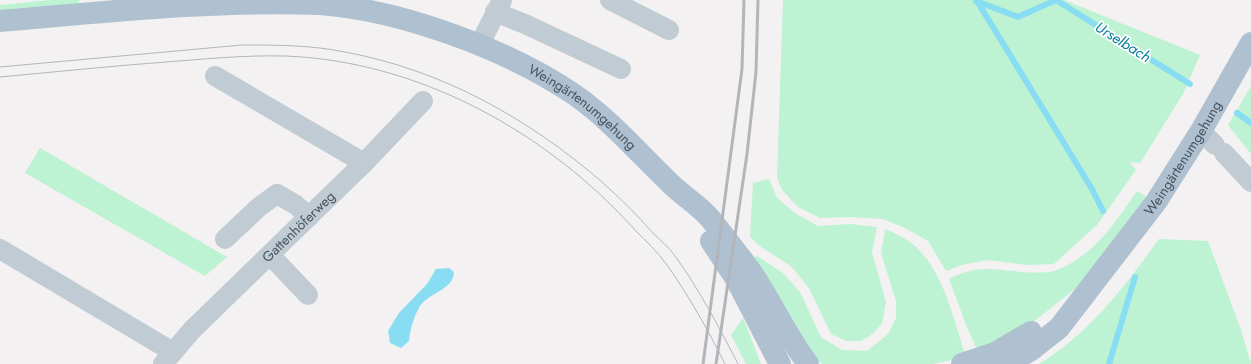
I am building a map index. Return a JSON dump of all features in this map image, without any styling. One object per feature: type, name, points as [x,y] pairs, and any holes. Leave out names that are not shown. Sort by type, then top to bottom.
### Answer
[{"type":"main road","name":"Weingärtenumgehung","points":[[0,21],[238,2],[322,4],[359,10],[408,21],[480,44],[574,95],[607,122],[673,186],[707,215],[751,271],[797,349],[808,364]]},
{"type":"main road","name":"Weingärtenumgehung","points":[[1008,364],[1032,350],[1059,328],[1156,202],[1213,143],[1251,43]]},
{"type":"main road","name":"Weingärtenumgehung","points":[[673,186],[736,279],[780,364]]},
{"type":"main road","name":"Weingärtenumgehung","points":[[962,364],[995,353],[1044,324],[1106,267]]},
{"type":"street","points":[[610,0],[669,30]]},
{"type":"street","points":[[480,44],[498,6],[525,24],[621,68]]},
{"type":"street","points":[[215,76],[364,163]]},
{"type":"street","name":"Gattenhöferweg","points":[[0,249],[168,358],[364,163],[423,101]]},
{"type":"street","points":[[1213,143],[1251,182]]},
{"type":"street","points":[[225,239],[259,207],[277,194],[296,205],[309,217]]},
{"type":"street","points":[[270,255],[308,294]]},
{"type":"green space","points":[[50,0],[80,0],[78,4],[0,12],[0,5]]},
{"type":"green space","points":[[783,0],[1064,0],[1200,55],[1183,94],[1140,163],[1129,162],[1136,170],[1097,225],[1054,264],[1029,265],[988,260],[962,265],[946,271],[928,241],[903,227],[883,219],[851,217],[820,218],[798,207],[782,190],[777,177]]},
{"type":"green space","points":[[1251,86],[1251,154],[1228,125]]},
{"type":"green space","points":[[40,148],[227,257],[205,276],[25,173]]},
{"type":"green space","points":[[769,179],[777,198],[795,213],[818,226],[850,224],[877,227],[872,252],[886,302],[882,324],[870,336],[861,341],[847,341],[831,334],[809,288],[791,266],[761,247],[750,237],[753,183]]},
{"type":"green space","points":[[1137,191],[1150,199],[1076,288],[1032,323],[978,352],[949,279],[969,271],[986,269],[1043,272],[1054,271],[1068,265],[1102,238],[1121,215]]},
{"type":"green space","points":[[885,229],[907,240],[919,250],[930,263],[945,293],[966,357],[933,364],[823,364],[808,356],[754,258],[757,256],[783,273],[800,292],[821,337],[842,350],[867,351],[888,334],[896,318],[896,301],[881,253]]},
{"type":"green space","points":[[1159,239],[1208,241],[1241,330],[1251,364],[1039,364],[1074,338],[1105,308],[1120,291]]},
{"type":"green space","points":[[743,318],[761,364],[746,364],[731,335]]},
{"type":"water","points":[[449,268],[454,272],[453,278],[446,287],[420,306],[410,332],[409,341],[401,348],[390,343],[388,331],[399,313],[427,284],[436,269]]},
{"type":"waterway","name":"Urselbach","points":[[1056,0],[1190,84]]},
{"type":"waterway","name":"Urselbach","points":[[976,1],[1018,17],[1056,0]]},
{"type":"waterway","points":[[977,1],[1092,189],[1103,211]]},
{"type":"waterway","name":"Urselbach","points":[[1237,113],[1251,123]]},
{"type":"waterway","points":[[1109,364],[1135,277]]},
{"type":"tram line","points":[[0,67],[242,45],[281,45],[332,50],[381,60],[416,71],[449,84],[514,117],[544,137],[574,159],[622,200],[675,256],[716,322],[738,364]]},
{"type":"tram line","points":[[0,77],[125,65],[255,56],[285,56],[335,61],[384,72],[431,87],[477,108],[521,133],[562,162],[600,195],[663,260],[691,301],[725,364]]},
{"type":"railway","points":[[703,364],[742,69],[744,0]]},
{"type":"railway","points":[[716,364],[747,154],[756,72],[758,0]]}]
